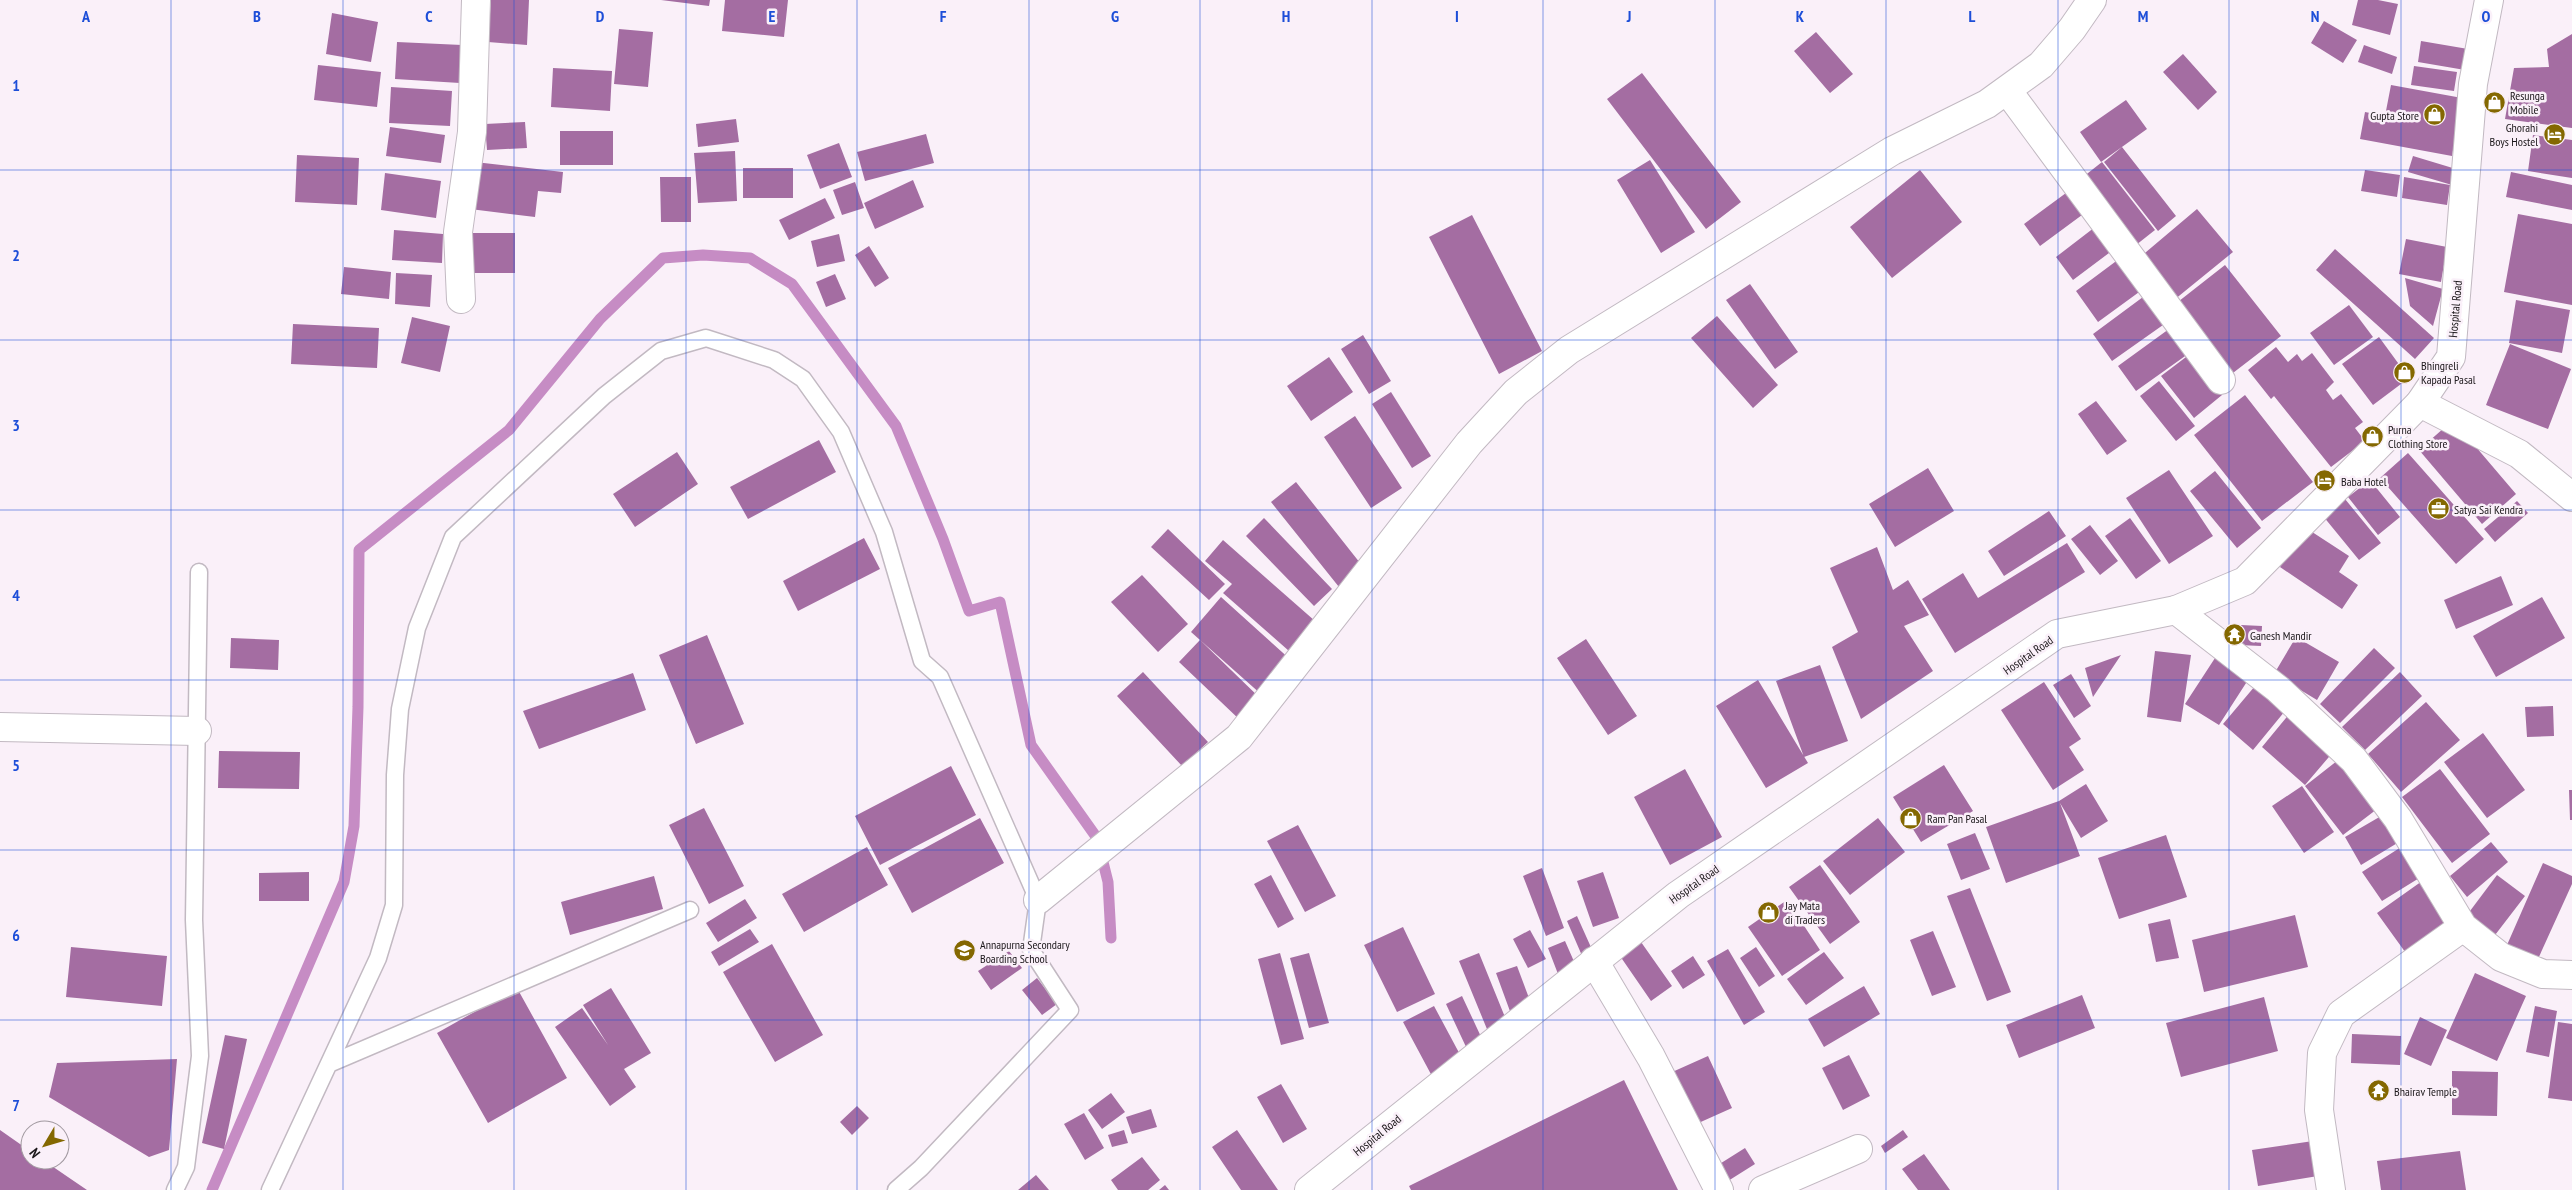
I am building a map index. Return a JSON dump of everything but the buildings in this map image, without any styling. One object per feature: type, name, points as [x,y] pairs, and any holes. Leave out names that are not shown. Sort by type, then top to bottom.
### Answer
[{"type":"street","points":[[461,299],[458,232],[472,132],[476,0]]},
{"type":"street","points":[[1038,900],[1239,737],[1469,443],[1516,392],[1569,350],[1892,151],[1997,97],[2041,65],[2072,29],[2092,0]]},
{"type":"street","name":"Hospital Road","points":[[1309,1190],[1678,895],[2057,634],[2176,610],[2245,581],[2420,403],[2451,357],[2473,84],[2489,0]]},
{"type":"street","points":[[1997,97],[2222,380]]},
{"type":"street","points":[[2420,403],[2519,454],[2572,497]]},
{"type":"street","points":[[2176,610],[2278,689],[2354,760],[2398,819],[2463,926],[2501,958],[2543,974],[2572,975]]},
{"type":"street","points":[[0,727],[197,731]]},
{"type":"street","points":[[2331,1190],[2320,1110],[2322,1053],[2341,1014],[2463,926]]},
{"type":"street","points":[[1594,961],[1650,1057],[1719,1190]]},
{"type":"street","points":[[1763,1190],[1858,1149]]},
{"type":"lane","points":[[270,1190],[378,958],[394,905],[395,775],[400,709],[417,628],[453,536],[611,391],[661,351],[706,338],[774,360],[803,379],[841,432],[884,532],[922,661],[940,676],[1038,900],[1031,950],[1070,1010],[921,1168],[896,1190]]},
{"type":"lane","points":[[175,1190],[186,1167],[200,1056],[194,920],[199,572]]},
{"type":"lane","points":[[329,1064],[690,910]]},
{"type":"waterway","points":[[212,1190],[344,882],[354,826],[358,707],[359,550],[509,430],[600,319],[663,258],[703,255],[750,258],[792,284],[896,426],[943,539],[969,611],[1000,602],[1031,745],[1097,838],[1108,882],[1111,938]]},
{"type":"place","name":"Resunga Mobile","points":[[2494,102]]},
{"type":"place","name":"Gupta Store","points":[[2435,115]]},
{"type":"place","name":"Ghorahi Boys Hostel","points":[[2554,134]]},
{"type":"place","name":"Bhingreli Kapada Pasal","points":[[2405,372]]},
{"type":"place","name":"Purna Clothing Store","points":[[2372,436]]},
{"type":"place","name":"Baba Hotel","points":[[2325,481]]},
{"type":"place","name":"Satya Sai Kendra","points":[[2438,509]]},
{"type":"place","name":"Ganesh Mandir","points":[[2234,635]]},
{"type":"place","name":"Ram Pan Pasal","points":[[1911,818]]},
{"type":"place","name":"Jay Mata di Traders","points":[[1769,912]]},
{"type":"place","name":"Annapurna Secondary Boarding School","points":[[964,951]]},
{"type":"place","name":"Bhairav Temple","points":[[2378,1091]]}]
